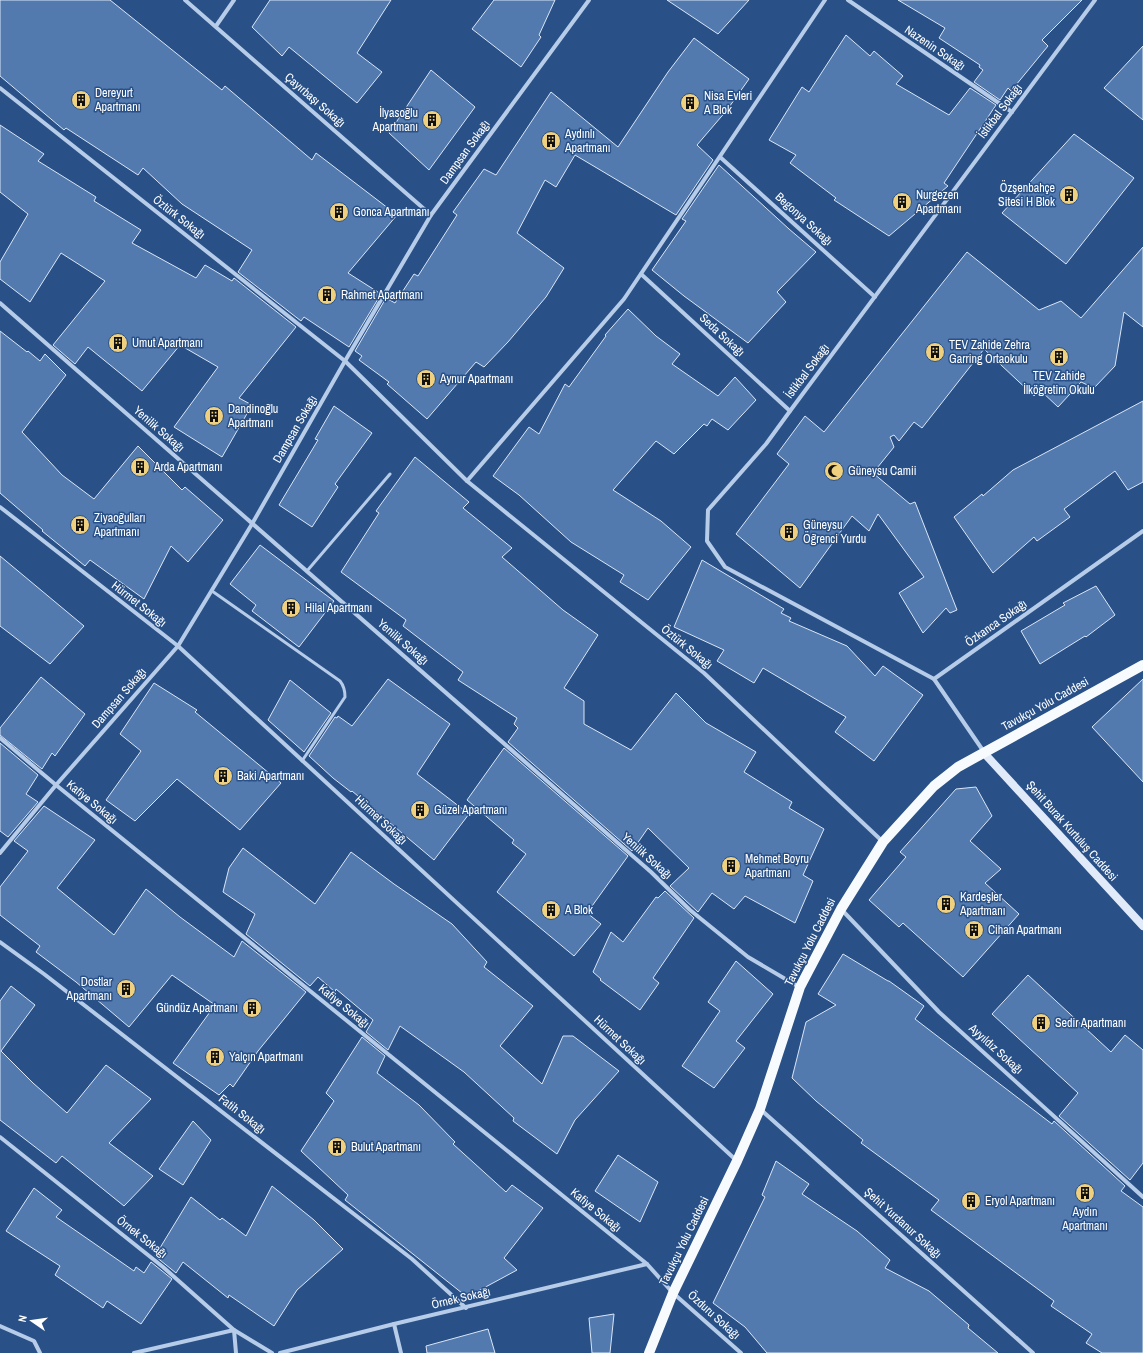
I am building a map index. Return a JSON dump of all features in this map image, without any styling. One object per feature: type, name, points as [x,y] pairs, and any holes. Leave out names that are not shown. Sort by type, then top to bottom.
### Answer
[{"type":"main road","name":"Tavukçu Yolu Caddesi","points":[[649,1353],[673,1293],[737,1162],[760,1109],[800,987],[841,909],[883,842],[934,786],[958,767],[1143,665]]},
{"type":"street","name":"Çayırbaşı Sokağı","points":[[185,0],[431,215]]},
{"type":"street","points":[[216,26],[234,0]]},
{"type":"street","name":"Dampsan Sokağı","points":[[0,853],[56,786],[178,646],[252,524],[345,361],[431,215],[589,0]]},
{"type":"street","points":[[467,481],[624,299],[825,0]]},
{"type":"street","name":"Nazenin Sokağı","points":[[848,0],[1012,112]]},
{"type":"street","name":"İstikbal Sokağı","points":[[934,679],[725,567],[707,541],[708,510],[766,444],[1095,0]]},
{"type":"street","name":"Öztürk Sokağı","points":[[0,88],[345,361],[467,481],[704,673],[883,842]]},
{"type":"street","name":"Begonya Sokağı","points":[[720,157],[875,297]]},
{"type":"street","name":"Seda Sokağı","points":[[641,274],[790,411]]},
{"type":"street","name":"Yenilik Sokağı","points":[[0,303],[651,872],[690,910],[748,957],[800,987]]},
{"type":"street","name":"Hürmet Sokağı","points":[[0,507],[178,646],[737,1162]]},
{"type":"street","name":"Özkanca Sokağı","points":[[934,679],[1143,531]]},
{"type":"street","points":[[934,679],[984,753]]},
{"type":"street","name":"Kafiye Sokağı","points":[[0,738],[56,786],[647,1264],[673,1293]]},
{"type":"street","name":"Şehit Burak Kurtuluş Caddesi","points":[[984,753],[1143,926]]},
{"type":"street","name":"Ayyıldız Sokağı","points":[[841,909],[940,1012],[1143,1197]]},
{"type":"street","name":"Fatih Sokağı","points":[[0,942],[44,974],[412,1259],[466,1308]]},
{"type":"street","name":"Şehit Yurdanur Sokağı","points":[[760,1109],[1033,1353]]},
{"type":"street","name":"Örnek Sokağı","points":[[0,1137],[164,1267],[234,1330],[272,1353]]},
{"type":"street","name":"Örnek Sokağı","points":[[280,1353],[394,1324],[647,1264]]},
{"type":"street","name":"Özduru Sokağı","points":[[673,1293],[741,1353]]},
{"type":"street","points":[[394,1324],[401,1353]]},
{"type":"street","points":[[0,1326],[34,1341],[40,1353]]},
{"type":"street","points":[[134,1353],[234,1330],[236,1353]]},
{"type":"lane","points":[[307,571],[390,474]]},
{"type":"lane","points":[[212,591],[340,681],[343,685],[345,698],[302,761]]},
{"type":"building","points":[[0,0],[110,0],[222,90],[225,86],[312,160],[316,153],[397,215],[348,273],[381,294],[349,347],[304,317],[301,321],[238,272],[252,250],[182,204],[143,168],[138,175],[66,128],[64,130],[0,76]]},
{"type":"building","points":[[270,0],[391,0],[357,53],[382,72],[357,103],[289,47],[282,56],[252,27]]},
{"type":"building","points":[[494,0],[555,0],[539,35],[541,37],[521,67],[472,29]]},
{"type":"building","points":[[667,0],[749,0],[718,34]]},
{"type":"building","points":[[898,0],[1082,0],[1042,40],[1048,46],[1011,91],[1008,88],[1000,100],[974,82],[983,70],[979,67],[980,65],[939,38],[945,28]]},
{"type":"building","points":[[846,35],[870,56],[874,51],[903,76],[896,84],[949,115],[970,88],[996,105],[944,183],[948,186],[889,236],[834,200],[836,198],[790,163],[796,155],[769,140],[802,87],[809,92]]},
{"type":"building","points":[[694,38],[749,79],[727,110],[697,145],[713,160],[676,215],[575,155],[556,187],[545,180],[517,233],[564,268],[546,297],[508,342],[484,367],[476,362],[427,419],[387,384],[389,382],[359,360],[362,356],[355,351],[386,298],[395,303],[414,274],[418,276],[457,215],[453,212],[484,169],[496,175],[551,92],[618,147],[668,72]]},
{"type":"building","points":[[1143,46],[1143,120],[1104,88]]},
{"type":"building","name":"İlyasoğlu Apartmanı","points":[[431,70],[475,107],[429,170],[389,133]]},
{"type":"building","points":[[0,125],[44,154],[38,161],[96,197],[94,201],[141,230],[132,243],[196,278],[205,265],[232,281],[234,278],[296,327],[239,398],[252,405],[222,457],[174,427],[218,367],[180,345],[142,391],[88,347],[75,364],[53,345],[105,281],[61,253],[30,302],[0,279],[0,262],[28,214],[0,192]]},
{"type":"building","name":"Özşenbahçe Sitesi H Blok","points":[[1074,134],[1134,178],[1066,264],[1002,213]]},
{"type":"building","points":[[719,165],[816,252],[777,292],[786,302],[748,343],[684,296],[652,270],[686,221],[682,219]]},
{"type":"building","points":[[1143,247],[1143,327],[1124,312],[1115,366],[1094,388],[1081,382],[1058,407],[1040,390],[1034,396],[984,349],[922,428],[914,422],[899,441],[894,435],[890,437],[894,447],[873,473],[910,504],[915,502],[957,610],[950,613],[946,608],[923,633],[899,593],[924,577],[878,514],[869,531],[852,516],[800,588],[736,534],[789,464],[777,454],[805,416],[824,432],[967,252],[1039,310],[1061,301],[1081,318]]},
{"type":"building","points":[[628,309],[656,336],[680,354],[672,364],[718,396],[735,377],[756,400],[728,430],[712,419],[707,426],[704,424],[674,454],[656,441],[613,490],[661,521],[691,547],[648,600],[620,582],[624,575],[571,542],[519,495],[493,476],[529,427],[539,434],[565,384],[569,387],[606,336],[605,335]]},
{"type":"building","points":[[0,331],[40,361],[45,354],[66,375],[22,432],[62,475],[94,499],[138,446],[182,490],[185,487],[223,520],[188,562],[171,546],[144,599],[90,560],[85,566],[42,531],[43,530],[0,493]]},
{"type":"building","points":[[1143,401],[1143,482],[1128,490],[1115,471],[1064,509],[1070,517],[1037,541],[1034,537],[993,573],[954,517],[982,494],[983,496],[1013,470]]},
{"type":"building","points":[[334,406],[372,433],[335,484],[338,487],[312,527],[279,505],[318,440],[315,439]]},
{"type":"building","points":[[415,457],[469,502],[463,508],[512,548],[502,557],[563,610],[598,635],[564,688],[584,701],[584,724],[631,750],[676,693],[706,723],[756,752],[744,772],[792,802],[789,808],[824,829],[803,875],[813,881],[795,923],[745,896],[734,909],[712,893],[698,912],[670,886],[689,868],[648,828],[632,851],[508,742],[518,728],[514,724],[517,718],[458,680],[463,672],[403,626],[406,620],[341,572],[379,513],[376,511]]},
{"type":"building","name":"Hilal Apartmanı","points":[[260,545],[334,601],[299,647],[252,611],[256,605],[230,584]]},
{"type":"building","points":[[0,556],[84,626],[50,664],[0,626]]},
{"type":"building","points":[[702,560],[784,609],[781,613],[791,618],[789,621],[847,646],[875,676],[883,666],[923,695],[874,761],[835,732],[846,717],[763,668],[754,683],[717,661],[724,650],[674,627]]},
{"type":"building","points":[[1096,586],[1115,615],[1086,637],[1085,636],[1040,664],[1021,631],[1065,605],[1063,603]]},
{"type":"building","points":[[41,677],[85,714],[55,756],[52,753],[42,769],[0,735],[0,728]]},
{"type":"building","points":[[388,679],[450,724],[417,774],[469,814],[434,860],[352,791],[351,792],[333,778],[309,756],[335,717],[337,718],[338,716],[352,726]]},
{"type":"building","points":[[1143,679],[1143,782],[1092,727]]},
{"type":"building","points":[[290,680],[331,713],[304,752],[268,720]]},
{"type":"building","points":[[154,683],[197,710],[195,712],[281,783],[240,830],[177,779],[135,821],[106,800],[141,751],[120,734]]},
{"type":"building","points":[[0,743],[38,775],[26,794],[38,802],[8,837],[0,831]]},
{"type":"building","points":[[504,748],[628,856],[587,913],[601,924],[574,956],[497,892],[526,854],[512,843],[514,840],[467,800]]},
{"type":"building","points":[[976,787],[992,816],[970,841],[1001,869],[985,883],[1019,914],[963,977],[903,923],[899,927],[869,900],[906,857],[900,852],[956,789]]},
{"type":"building","points":[[44,806],[95,840],[57,888],[114,935],[146,889],[180,917],[234,957],[242,941],[306,992],[258,1051],[233,1087],[230,1084],[219,1095],[173,1063],[215,1005],[172,975],[129,1027],[76,982],[36,952],[40,946],[0,915],[0,887],[28,851],[14,841]]},
{"type":"building","points":[[243,848],[315,904],[351,852],[452,924],[487,962],[484,967],[533,1006],[500,1046],[542,1084],[563,1036],[573,1036],[619,1071],[575,1120],[557,1154],[513,1121],[514,1118],[464,1072],[400,1026],[388,1050],[366,1032],[373,1020],[336,989],[335,992],[318,977],[310,986],[246,934],[255,914],[223,892],[229,868]]},
{"type":"building","points":[[665,891],[694,918],[653,978],[659,983],[640,1010],[600,980],[601,979],[593,972],[611,932],[623,942],[656,897],[658,898]]},
{"type":"building","points":[[843,954],[889,981],[924,1006],[915,1019],[1052,1124],[1054,1121],[1125,1186],[1121,1191],[1143,1207],[1143,1353],[1102,1353],[1086,1343],[1092,1334],[1051,1306],[1054,1301],[931,1210],[939,1200],[861,1143],[863,1140],[816,1101],[792,1078],[806,1022],[836,1005],[818,994]]},
{"type":"building","points":[[736,961],[773,994],[736,1041],[745,1048],[714,1088],[682,1066],[720,1011],[708,1002]]},
{"type":"building","points":[[1028,975],[1111,1052],[1125,1035],[1143,1050],[1143,1163],[1130,1180],[1059,1116],[1078,1093],[992,1014]]},
{"type":"building","points":[[11,986],[35,1005],[1,1051],[33,1083],[67,1113],[106,1065],[151,1099],[109,1143],[153,1176],[124,1206],[62,1156],[56,1163],[0,1120],[0,1001]]},
{"type":"building","points":[[362,1037],[385,1056],[377,1073],[419,1105],[455,1142],[453,1144],[506,1192],[512,1185],[543,1208],[504,1258],[517,1270],[467,1297],[345,1200],[348,1195],[301,1151],[334,1101],[326,1093]]},
{"type":"building","points":[[193,1121],[211,1140],[183,1185],[159,1169]]},
{"type":"building","points":[[618,1155],[658,1182],[640,1222],[595,1191]]},
{"type":"building","points":[[776,1161],[809,1184],[802,1194],[857,1231],[890,1260],[885,1268],[929,1291],[969,1325],[968,1328],[998,1353],[767,1353],[745,1327],[713,1303],[765,1197],[762,1195]]},
{"type":"building","points":[[272,1186],[314,1220],[343,1249],[297,1290],[274,1326],[229,1295],[228,1298],[183,1262],[176,1273],[155,1256],[191,1197],[220,1220],[222,1218],[246,1236]]},
{"type":"building","points":[[34,1188],[62,1210],[56,1217],[134,1271],[136,1267],[144,1273],[151,1262],[172,1279],[141,1324],[107,1301],[103,1308],[55,1275],[60,1266],[6,1231]]},
{"type":"building","points":[[614,1314],[610,1353],[592,1353],[589,1318]]},
{"type":"building","points":[[488,1329],[495,1353],[427,1353],[426,1346]]},
{"type":"place","name":"Dereyurt Apartmanı","points":[[81,100]]},
{"type":"place","name":"Nisa Evleri A Blok","points":[[690,103]]},
{"type":"place","name":"İlyasoğlu Apartmanı","points":[[432,120]]},
{"type":"place","name":"Aydınlı Apartmanı","points":[[551,141]]},
{"type":"place","name":"Özşenbahçe Sitesi H Blok","points":[[1069,195]]},
{"type":"place","name":"Nurgezen Apartmanı","points":[[902,202]]},
{"type":"place","name":"Gonca Apartmanı","points":[[339,212]]},
{"type":"place","name":"Rahmet Apartmanı","points":[[327,295]]},
{"type":"place","name":"Umut Apartmanı","points":[[118,343]]},
{"type":"place","name":"TEV Zahide Zehra Garring Ortaokulu","points":[[935,352]]},
{"type":"place","name":"TEV Zahide İlköğretim Okulu","points":[[1059,357]]},
{"type":"place","name":"Aynur Apartmanı","points":[[426,379]]},
{"type":"place","name":"Dandinoğlu Apartmanı","points":[[214,416]]},
{"type":"place","name":"Arda Apartmanı","points":[[140,467]]},
{"type":"place","name":"Güneysu Camii","points":[[834,471]]},
{"type":"place","name":"Ziyaoğulları Apartmanı","points":[[80,525]]},
{"type":"place","name":"Güneysu Öğrenci Yurdu","points":[[789,532]]},
{"type":"place","name":"Hilal Apartmanı","points":[[291,608]]},
{"type":"place","name":"Baki Apartmanı","points":[[223,776]]},
{"type":"place","name":"Güzel Apartmanı","points":[[420,810]]},
{"type":"place","name":"Mehmet Boyru Apartmanı","points":[[731,866]]},
{"type":"place","name":"Kardeşler Apartmanı","points":[[946,904]]},
{"type":"place","name":"A Blok","points":[[551,910]]},
{"type":"place","name":"Cihan Apartmanı","points":[[974,930]]},
{"type":"place","name":"Dostlar Apartmanı","points":[[126,989]]},
{"type":"place","name":"Gündüz Apartmanı","points":[[252,1008]]},
{"type":"place","name":"Sedir Apartmanı","points":[[1041,1023]]},
{"type":"place","name":"Yalçın Apartmanı","points":[[215,1057]]},
{"type":"place","name":"Bulut Apartmanı","points":[[337,1147]]},
{"type":"place","name":"Aydın Apartmanı","points":[[1085,1193]]},
{"type":"place","name":"Eryol Apartmanı","points":[[971,1201]]}]
